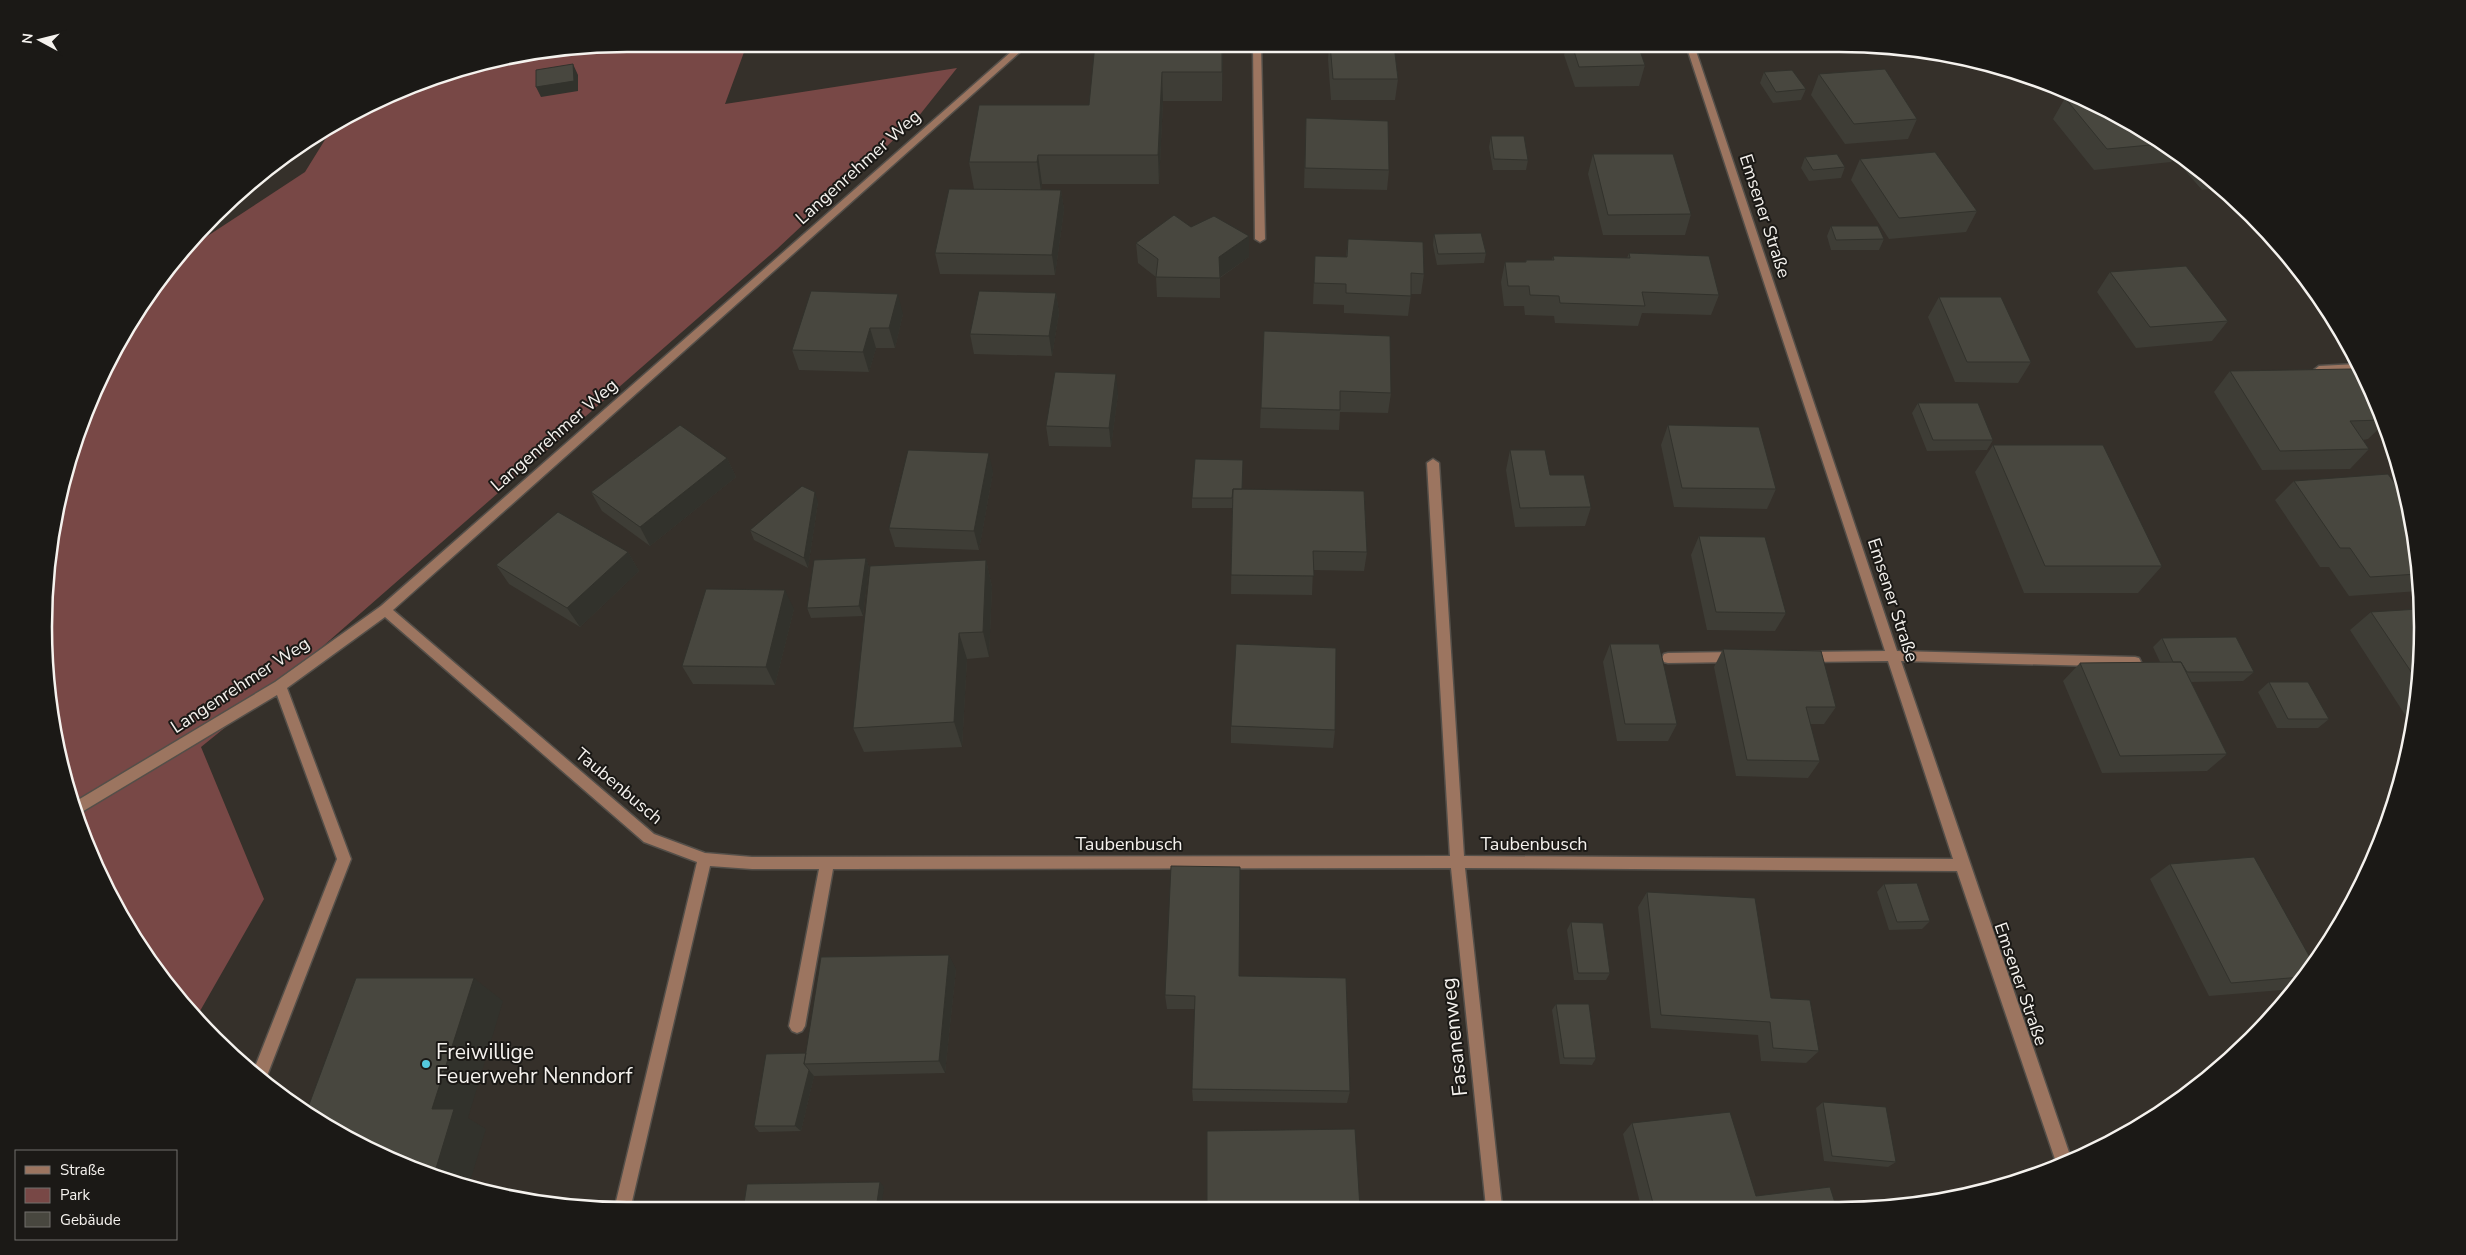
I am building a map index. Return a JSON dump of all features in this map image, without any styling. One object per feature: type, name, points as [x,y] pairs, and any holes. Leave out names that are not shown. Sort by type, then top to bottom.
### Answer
[{"type":"street","name":"Langenrehmer Weg","points":[[81,805],[280,686],[385,610],[1016,52]]},
{"type":"street","points":[[1257,52],[1260,239]]},
{"type":"street","name":"Emsener Straße","points":[[1692,52],[1962,865],[2062,1157]]},
{"type":"street","points":[[2312,370],[2351,368]]},
{"type":"street","name":"Fasanenweg","points":[[1433,463],[1457,862],[1493,1202]]},
{"type":"street","name":"Taubenbusch","points":[[385,610],[649,838],[705,859],[752,863],[827,864],[1457,862],[1962,865]]},
{"type":"street","points":[[1795,657],[1893,656],[2135,662]]},
{"type":"street","points":[[1668,658],[1746,657]]},
{"type":"street","points":[[261,1071],[344,859],[280,686]]},
{"type":"street","points":[[624,1202],[705,859]]},
{"type":"street","points":[[797,1026],[827,864]]},
{"type":"green space","points":[[628,52],[744,52],[725,104],[957,68],[918,117],[777,249],[290,675],[201,747],[264,899],[200,1012],[171,978],[149,947],[130,915],[96,848],[83,812],[72,776],[57,703],[52,628],[57,552],[72,479],[96,407],[112,373],[149,308],[171,277],[205,238],[305,172],[326,138],[373,112],[407,96],[479,72],[552,57]]},
{"type":"building","points":[[1094,52],[1222,52],[1222,72],[1162,72],[1158,155],[1038,155],[1037,162],[969,162],[979,105],[1089,105]]},
{"type":"building","points":[[1331,52],[1395,52],[1398,79],[1333,79]]},
{"type":"building","points":[[1574,52],[1640,52],[1645,65],[1579,67]]},
{"type":"building","points":[[573,64],[574,81],[536,87],[536,70]]},
{"type":"building","points":[[1885,69],[1917,119],[1854,124],[1819,74]]},
{"type":"building","points":[[1792,70],[1806,89],[1776,92],[1764,72]]},
{"type":"building","points":[[2066,99],[2093,112],[2151,145],[2107,149]]},
{"type":"building","points":[[1306,118],[1388,121],[1389,170],[1305,168]]},
{"type":"building","points":[[1491,136],[1524,136],[1528,160],[1494,159]]},
{"type":"building","points":[[1935,152],[1977,211],[1899,218],[1860,159]]},
{"type":"building","points":[[1593,154],[1673,154],[1691,214],[1608,215]]},
{"type":"building","points":[[1837,154],[1845,167],[1813,170],[1805,157]]},
{"type":"building","points":[[949,189],[1061,190],[1052,255],[935,253]]},
{"type":"building","points":[[1174,215],[1191,227],[1214,216],[1249,236],[1219,257],[1220,278],[1156,277],[1158,259],[1136,243]]},
{"type":"building","points":[[1831,226],[1878,226],[1884,239],[1836,240]]},
{"type":"building","points":[[1481,233],[1486,253],[1438,254],[1434,234]]},
{"type":"building","points":[[1348,239],[1423,242],[1424,274],[1411,273],[1411,296],[1346,293],[1346,284],[1314,283],[1315,256],[1347,257]]},
{"type":"building","points":[[1629,253],[1709,256],[1719,295],[1642,292],[1645,306],[1560,303],[1559,296],[1530,295],[1529,286],[1508,286],[1505,262],[1554,260],[1553,256],[1630,258]]},
{"type":"building","points":[[2186,266],[2228,321],[2150,327],[2110,272]]},
{"type":"building","points":[[811,291],[898,294],[889,328],[870,328],[863,352],[792,350]]},
{"type":"building","points":[[979,291],[1056,293],[1049,336],[970,334]]},
{"type":"building","points":[[1939,297],[2001,297],[2031,362],[1967,362]]},
{"type":"building","points":[[1264,331],[1390,336],[1391,393],[1340,391],[1340,410],[1261,408]]},
{"type":"building","points":[[2352,369],[2375,420],[2350,421],[2369,449],[2280,451],[2230,371]]},
{"type":"building","points":[[1055,372],[1116,374],[1109,428],[1046,426]]},
{"type":"building","points":[[1918,403],[1978,403],[1993,440],[1933,440]]},
{"type":"building","points":[[680,425],[727,458],[640,527],[591,492]]},
{"type":"building","points":[[1668,425],[1759,427],[1776,489],[1682,488]]},
{"type":"building","points":[[1993,445],[2103,445],[2162,566],[2045,566]]},
{"type":"building","points":[[908,450],[989,453],[974,531],[889,528]]},
{"type":"building","points":[[1510,450],[1545,450],[1550,475],[1584,475],[1591,507],[1520,508]]},
{"type":"building","points":[[1195,459],[1243,460],[1242,489],[1233,489],[1232,498],[1192,498]]},
{"type":"building","points":[[2388,474],[2395,484],[2409,552],[2411,574],[2370,577],[2350,548],[2340,548],[2294,481]]},
{"type":"building","points":[[802,486],[815,492],[804,558],[750,530]]},
{"type":"building","points":[[1233,489],[1364,491],[1367,552],[1313,551],[1314,576],[1231,575]]},
{"type":"building","points":[[558,512],[628,552],[567,608],[496,565]]},
{"type":"building","points":[[1699,536],[1765,537],[1786,613],[1716,612]]},
{"type":"building","points":[[866,558],[859,606],[807,608],[814,560]]},
{"type":"building","points":[[986,560],[983,632],[959,633],[954,722],[853,728],[870,566]]},
{"type":"building","points":[[706,589],[785,590],[766,667],[682,666]]},
{"type":"building","points":[[2413,609],[2411,672],[2371,612]]},
{"type":"building","points":[[2236,637],[2254,672],[2187,672],[2181,662],[2173,662],[2162,638]]},
{"type":"building","points":[[1236,644],[1336,648],[1335,730],[1231,726]]},
{"type":"building","points":[[1610,644],[1659,644],[1677,724],[1625,724]]},
{"type":"building","points":[[1723,649],[1821,651],[1836,707],[1806,707],[1820,761],[1747,760]]},
{"type":"building","points":[[2181,662],[2227,754],[2120,756],[2080,663]]},
{"type":"building","points":[[2269,682],[2308,682],[2329,719],[2288,719]]},
{"type":"building","points":[[2254,857],[2310,957],[2295,977],[2231,983],[2170,864]]},
{"type":"building","points":[[1171,866],[1240,867],[1239,976],[1346,978],[1350,1091],[1192,1089],[1195,996],[1165,995]]},
{"type":"building","points":[[1917,883],[1930,921],[1897,922],[1884,884]]},
{"type":"building","points":[[1647,892],[1755,898],[1771,998],[1810,1000],[1819,1051],[1773,1048],[1770,1022],[1661,1015]]},
{"type":"building","points":[[1571,922],[1603,923],[1610,973],[1578,973]]},
{"type":"building","points":[[949,955],[939,1061],[804,1064],[821,957]]},
{"type":"building","points":[[356,978],[474,978],[432,1109],[454,1109],[436,1169],[407,1159],[373,1143],[308,1106]]},
{"type":"building","points":[[1556,1004],[1589,1004],[1596,1058],[1564,1058]]},
{"type":"building","points":[[806,1053],[804,1064],[809,1070],[795,1126],[754,1126],[766,1054]]},
{"type":"building","points":[[1823,1102],[1886,1107],[1896,1162],[1832,1156]]},
{"type":"building","points":[[1730,1112],[1756,1196],[1830,1187],[1835,1202],[1653,1202],[1632,1123]]},
{"type":"building","points":[[1355,1129],[1360,1202],[1207,1202],[1207,1131]]},
{"type":"building","points":[[880,1182],[877,1202],[744,1202],[747,1184]]},
{"type":"place","name":"Freiwillige Feuerwehr Nenndorf","points":[[426,1064]]}]
